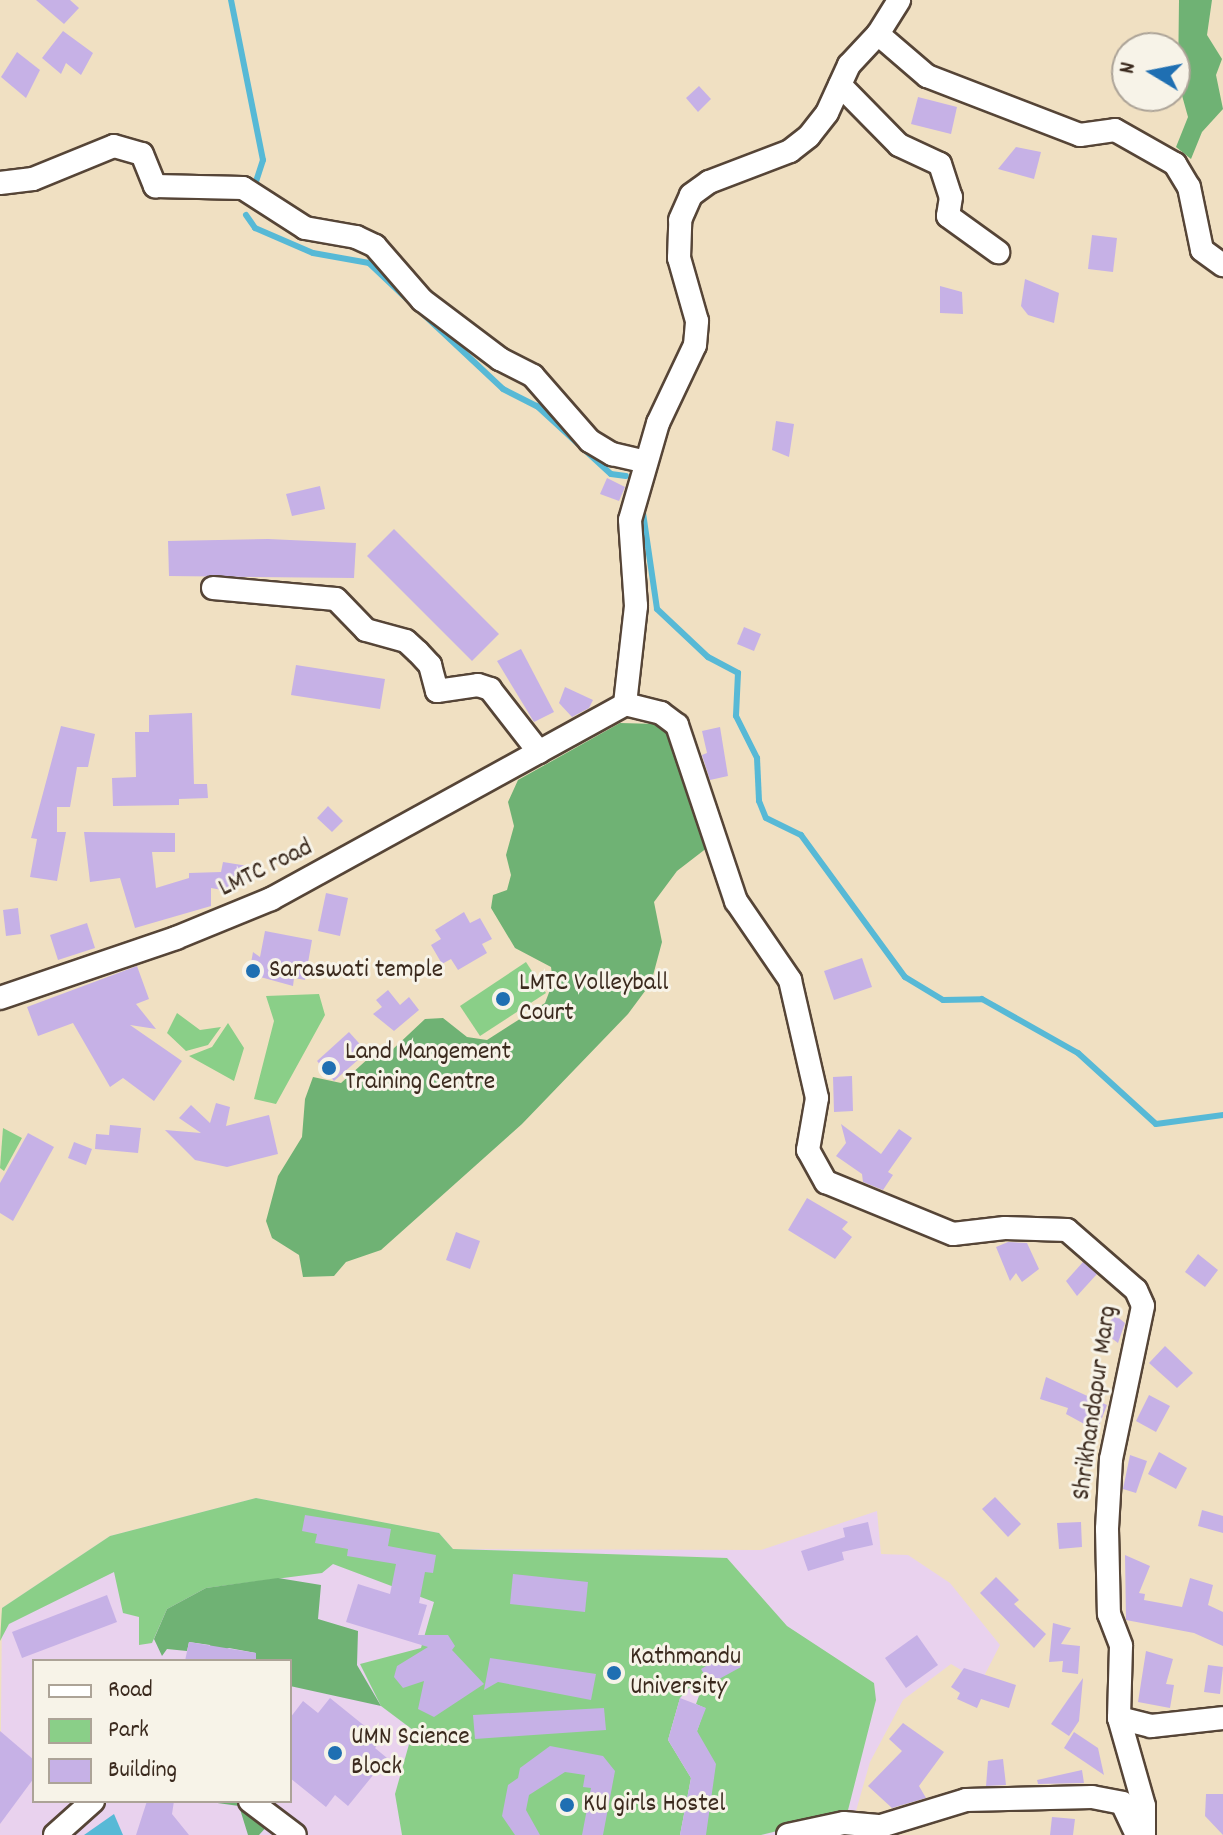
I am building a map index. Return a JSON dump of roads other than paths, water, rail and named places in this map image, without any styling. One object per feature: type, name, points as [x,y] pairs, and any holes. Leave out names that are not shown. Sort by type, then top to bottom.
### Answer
[{"type":"street","points":[[625,704],[636,606],[629,539],[634,500],[695,345],[697,321],[679,258],[680,220],[691,195],[709,182],[790,151],[827,113],[849,65],[878,34],[899,0]]},
{"type":"street","points":[[878,34],[927,76],[1080,135],[1115,130],[1175,164],[1189,187],[1202,250],[1223,265]]},
{"type":"street","points":[[840,85],[899,145],[940,164],[951,197],[948,216],[998,252]]},
{"type":"street","points":[[0,183],[33,179],[114,146],[142,154],[155,186],[243,188],[305,228],[356,237],[375,246],[422,300],[500,359],[533,376],[590,441],[612,454],[645,466]]},
{"type":"street","points":[[213,588],[336,599],[366,630],[406,641],[430,665],[437,691],[478,685],[490,689],[539,752]]},
{"type":"street","name":"LMTC road","points":[[0,998],[176,938],[271,899],[625,704]]},
{"type":"street","name":"Shrikhandapur Marg","points":[[625,704],[661,713],[677,725],[736,901],[790,980],[817,1098],[808,1150],[826,1182],[953,1234],[1005,1228],[1067,1230],[1136,1290],[1143,1306],[1111,1459],[1107,1529],[1109,1614],[1121,1646],[1119,1718],[1144,1806],[1144,1835]]},
{"type":"street","points":[[1119,1718],[1151,1726],[1223,1718]]},
{"type":"street","points":[[788,1835],[844,1823],[881,1826],[966,1800],[1092,1797],[1122,1803],[1137,1835]]},
{"type":"street","points":[[55,1835],[91,1803]]},
{"type":"street","points":[[253,1803],[295,1835]]},
{"type":"water","points":[[114,1814],[123,1835],[84,1835]]},
{"type":"waterway","points":[[231,0],[263,160],[255,185]]},
{"type":"waterway","points":[[246,215],[255,228],[313,253],[369,263],[407,299]]},
{"type":"waterway","points":[[421,312],[503,389],[537,406],[611,474],[626,476]]},
{"type":"waterway","points":[[642,506],[657,609],[708,657],[738,673],[736,716],[757,758],[759,801],[766,818],[801,835],[905,977],[943,1000],[982,999],[1078,1053],[1156,1124],[1223,1115]]},
{"type":"place","name":"Saraswati temple","points":[[253,971]]},
{"type":"place","name":"LMTC Volleyball Court","points":[[503,999]]},
{"type":"place","name":"Land Mangement Training Centre","points":[[329,1068]]},
{"type":"place","name":"Kathmandu University","points":[[614,1673]]},
{"type":"place","name":"UMN Science Block","points":[[335,1753]]},
{"type":"place","name":"KU girls Hostel","points":[[567,1805]]}]
